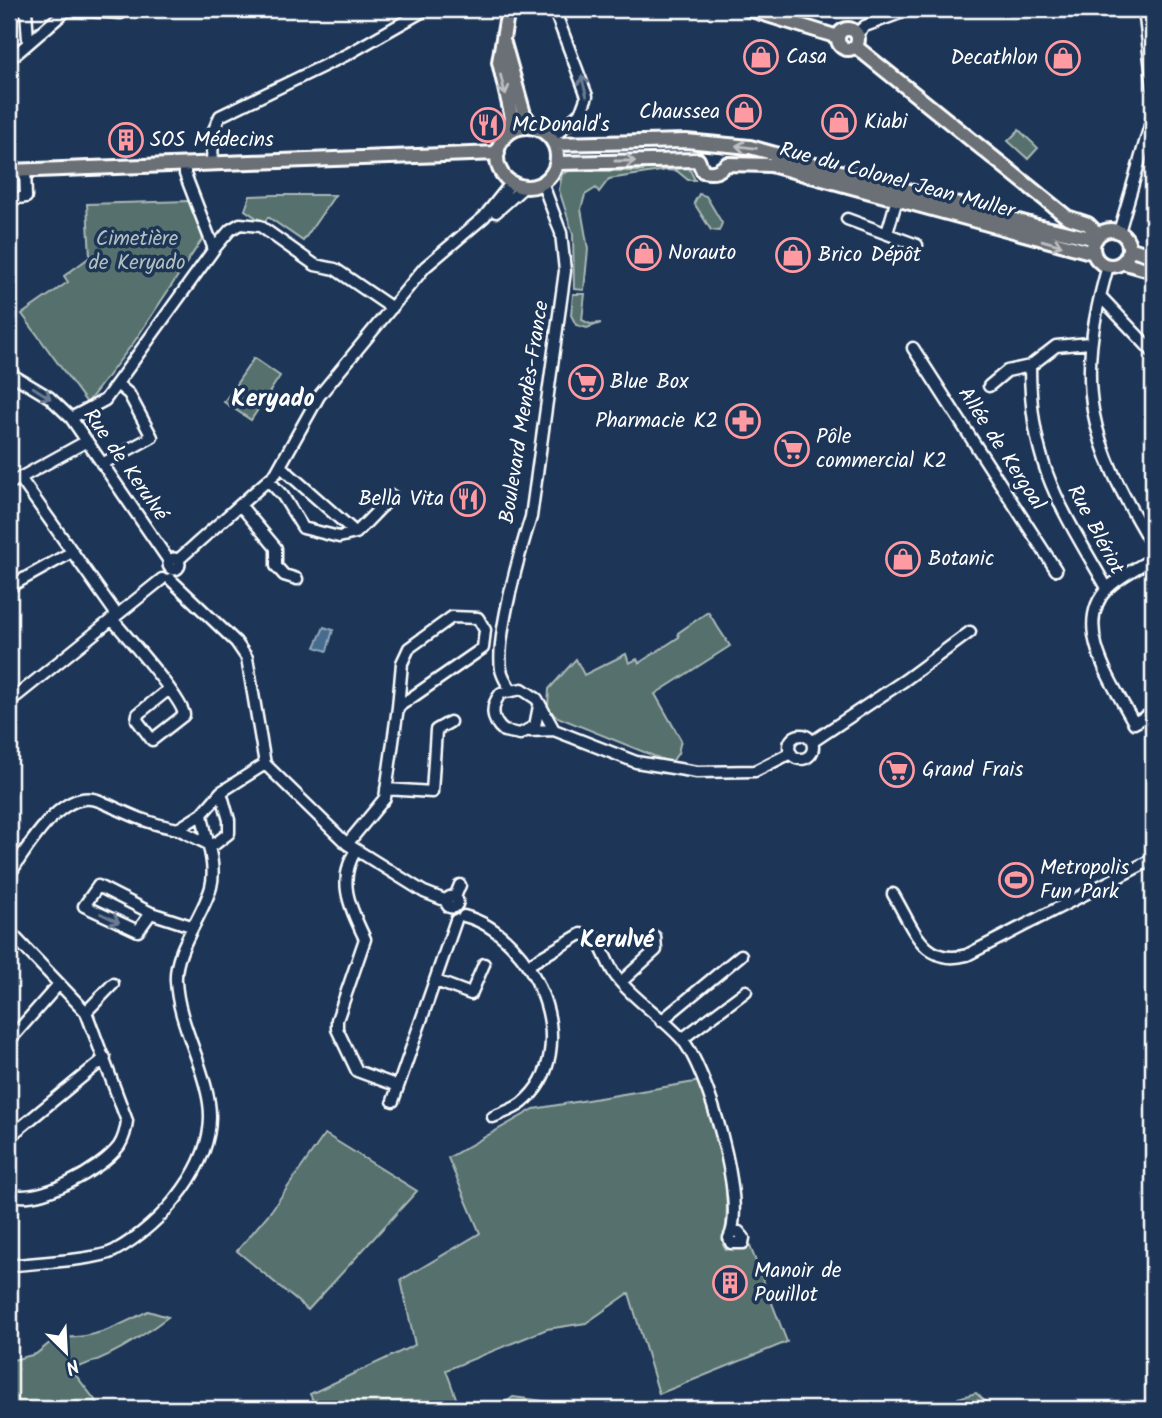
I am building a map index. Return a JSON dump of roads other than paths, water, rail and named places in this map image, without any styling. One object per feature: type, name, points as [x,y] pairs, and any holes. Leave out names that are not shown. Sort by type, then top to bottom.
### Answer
[{"type":"main road","points":[[503,36],[524,114],[534,128],[553,142],[557,163],[542,183],[525,187],[512,182],[500,169],[498,153],[508,134],[512,118],[499,62],[503,36],[508,9]]},
{"type":"main road","points":[[749,9],[838,37],[843,48],[855,40],[1067,217],[1088,224],[1097,237],[1094,253],[1099,262],[1108,266],[1122,262],[1153,271]]},
{"type":"main road","points":[[508,134],[520,128],[534,128]]},
{"type":"main road","name":"Rue du Colonel Jean Muller","points":[[553,142],[706,142],[786,155],[1033,225],[1097,237]]},
{"type":"main road","points":[[698,160],[701,146],[706,142]]},
{"type":"main road","points":[[9,170],[498,153]]},
{"type":"main road","name":"Rue du Colonel Jean Muller","points":[[557,163],[698,160],[703,171],[709,173],[719,171],[727,164],[771,165],[1094,253]]},
{"type":"main road","points":[[1097,237],[1109,231],[1119,232],[1129,248],[1153,256]]},
{"type":"main road","points":[[1122,262],[1129,248]]},
{"type":"street","points":[[26,9],[28,41]]},
{"type":"street","points":[[212,164],[213,132],[220,116],[348,54],[427,9]]},
{"type":"street","points":[[553,142],[581,112],[587,96],[554,9]]},
{"type":"street","points":[[855,40],[865,26],[911,9]]},
{"type":"street","points":[[1144,9],[1153,87]]},
{"type":"street","points":[[9,54],[16,54],[67,10],[121,13]]},
{"type":"street","points":[[1119,232],[1153,115]]},
{"type":"street","points":[[185,165],[185,174],[214,249]]},
{"type":"street","points":[[9,199],[26,197],[25,170]]},
{"type":"street","points":[[9,702],[170,570],[268,480],[280,466],[319,396],[425,267],[500,200],[512,182]]},
{"type":"street","name":"Boulevard Mendès-France","points":[[510,689],[501,671],[501,648],[521,549],[531,517],[565,271],[561,233],[542,183]]},
{"type":"street","points":[[464,233],[475,230],[525,187]]},
{"type":"street","points":[[887,233],[897,199]]},
{"type":"street","points":[[847,219],[917,245]]},
{"type":"street","points":[[71,418],[105,400],[214,249],[229,230],[240,224],[260,226],[315,265],[335,270],[392,308]]},
{"type":"street","points":[[1108,266],[1090,343],[1090,394],[1102,450],[1153,545]]},
{"type":"street","points":[[1100,296],[1153,352]]},
{"type":"street","points":[[989,386],[1007,371],[1030,366],[1056,346],[1090,343]]},
{"type":"street","name":"Allée de Kergoal","points":[[914,348],[1056,570]]},
{"type":"street","name":"Rue Blériot","points":[[1030,366],[1035,436],[1044,471],[1056,500],[1107,588],[1096,609],[1095,639],[1100,657],[1133,723],[1153,713]]},
{"type":"street","name":"Rue de Kerulvé","points":[[9,373],[49,397],[71,418],[170,570],[236,642],[247,659],[265,765]]},
{"type":"street","points":[[102,464],[152,437],[129,394],[117,384]]},
{"type":"street","points":[[9,484],[87,441]]},
{"type":"street","points":[[280,466],[356,533]]},
{"type":"street","points":[[20,478],[115,617],[183,707],[184,716],[152,740],[137,720],[138,714],[169,689]]},
{"type":"street","points":[[268,480],[283,496],[303,528],[339,537],[356,533],[392,496]]},
{"type":"street","points":[[240,505],[276,548],[275,566],[297,579]]},
{"type":"street","points":[[9,587],[72,552]]},
{"type":"street","points":[[1107,588],[1153,558]]},
{"type":"street","points":[[398,707],[483,648],[485,630],[478,618],[452,617],[409,648],[402,663],[385,798],[351,847],[346,901],[365,939],[337,1020],[337,1029],[356,1071],[398,1086]]},
{"type":"street","points":[[812,742],[905,680],[970,632]]},
{"type":"street","points":[[554,730],[529,692],[510,689],[495,701],[495,720],[509,733],[554,730],[636,762],[675,770],[755,771],[791,753]]},
{"type":"street","points":[[530,731],[538,720],[539,706]]},
{"type":"street","points":[[386,789],[432,792],[436,730],[450,722]]},
{"type":"street","points":[[796,737],[807,737],[812,742],[813,751],[807,758],[798,759],[791,753],[791,742],[796,737]]},
{"type":"street","points":[[177,829],[202,814],[221,792],[265,765],[351,847],[424,892],[452,901],[459,916],[496,933],[528,965],[552,1022],[548,1057],[540,1081],[522,1103],[493,1117]]},
{"type":"street","points":[[9,875],[55,812],[74,801],[101,801],[143,822],[177,829],[206,843],[215,844],[229,832],[229,820],[221,792]]},
{"type":"street","points":[[9,1266],[95,1257],[114,1251],[144,1231],[182,1189],[195,1170],[210,1131],[210,1106],[188,1035],[176,981],[177,967],[191,926],[211,887],[213,867],[202,814]]},
{"type":"street","points":[[893,894],[926,947],[937,957],[950,960],[967,955],[1153,859]]},
{"type":"street","points":[[452,901],[460,884]]},
{"type":"street","points":[[150,913],[138,931],[84,906],[98,886],[150,913],[191,926]]},
{"type":"street","points":[[393,1101],[459,916]]},
{"type":"street","points":[[9,931],[86,1012],[126,1111],[126,1130],[118,1148],[48,1194],[28,1198],[9,1194]]},
{"type":"street","points":[[528,965],[574,938],[589,934],[600,944],[621,982],[682,1039],[706,1085],[724,1144],[732,1189],[733,1231]]},
{"type":"street","points":[[621,982],[656,950],[655,937]]},
{"type":"street","points":[[661,1021],[741,955]]},
{"type":"street","points":[[436,981],[471,994],[484,964]]},
{"type":"street","points":[[9,1041],[60,984]]},
{"type":"street","points":[[86,1012],[113,984]]},
{"type":"street","points":[[682,1039],[746,991]]},
{"type":"street","points":[[9,1137],[105,1058]]},
{"type":"water","points":[[324,627],[333,630],[327,651],[315,647]]},
{"type":"place","name":"Casa","points":[[761,57]]},
{"type":"place","name":"Decathlon","points":[[1063,58]]},
{"type":"place","name":"Chaussea","points":[[744,112]]},
{"type":"place","name":"Kiabi","points":[[839,122]]},
{"type":"place","name":"McDonald's","points":[[488,125]]},
{"type":"place","name":"SOS Médecins","points":[[126,140]]},
{"type":"place","name":"Norauto","points":[[644,253]]},
{"type":"place","name":"Brico Dépôt","points":[[793,255]]},
{"type":"place","name":"Blue Box","points":[[586,382]]},
{"type":"place","name":"Pharmacie K2","points":[[743,421]]},
{"type":"place","name":"Pôle commercial K2","points":[[792,449]]},
{"type":"place","name":"Bella Vita","points":[[468,499]]},
{"type":"place","name":"Botanic","points":[[903,559]]},
{"type":"place","name":"Grand Frais","points":[[897,770]]},
{"type":"place","name":"Metropolis Fun Park","points":[[1016,880]]},
{"type":"place","name":"Manoir de Pouillot","points":[[730,1283]]},
{"type":"district","name":"Keryado","points":[[273,399]]},
{"type":"district","name":"Kerulvé","points":[[617,940]]},
{"type":"park label","name":"Cimetière de Keryado","points":[[137,251]]}]
